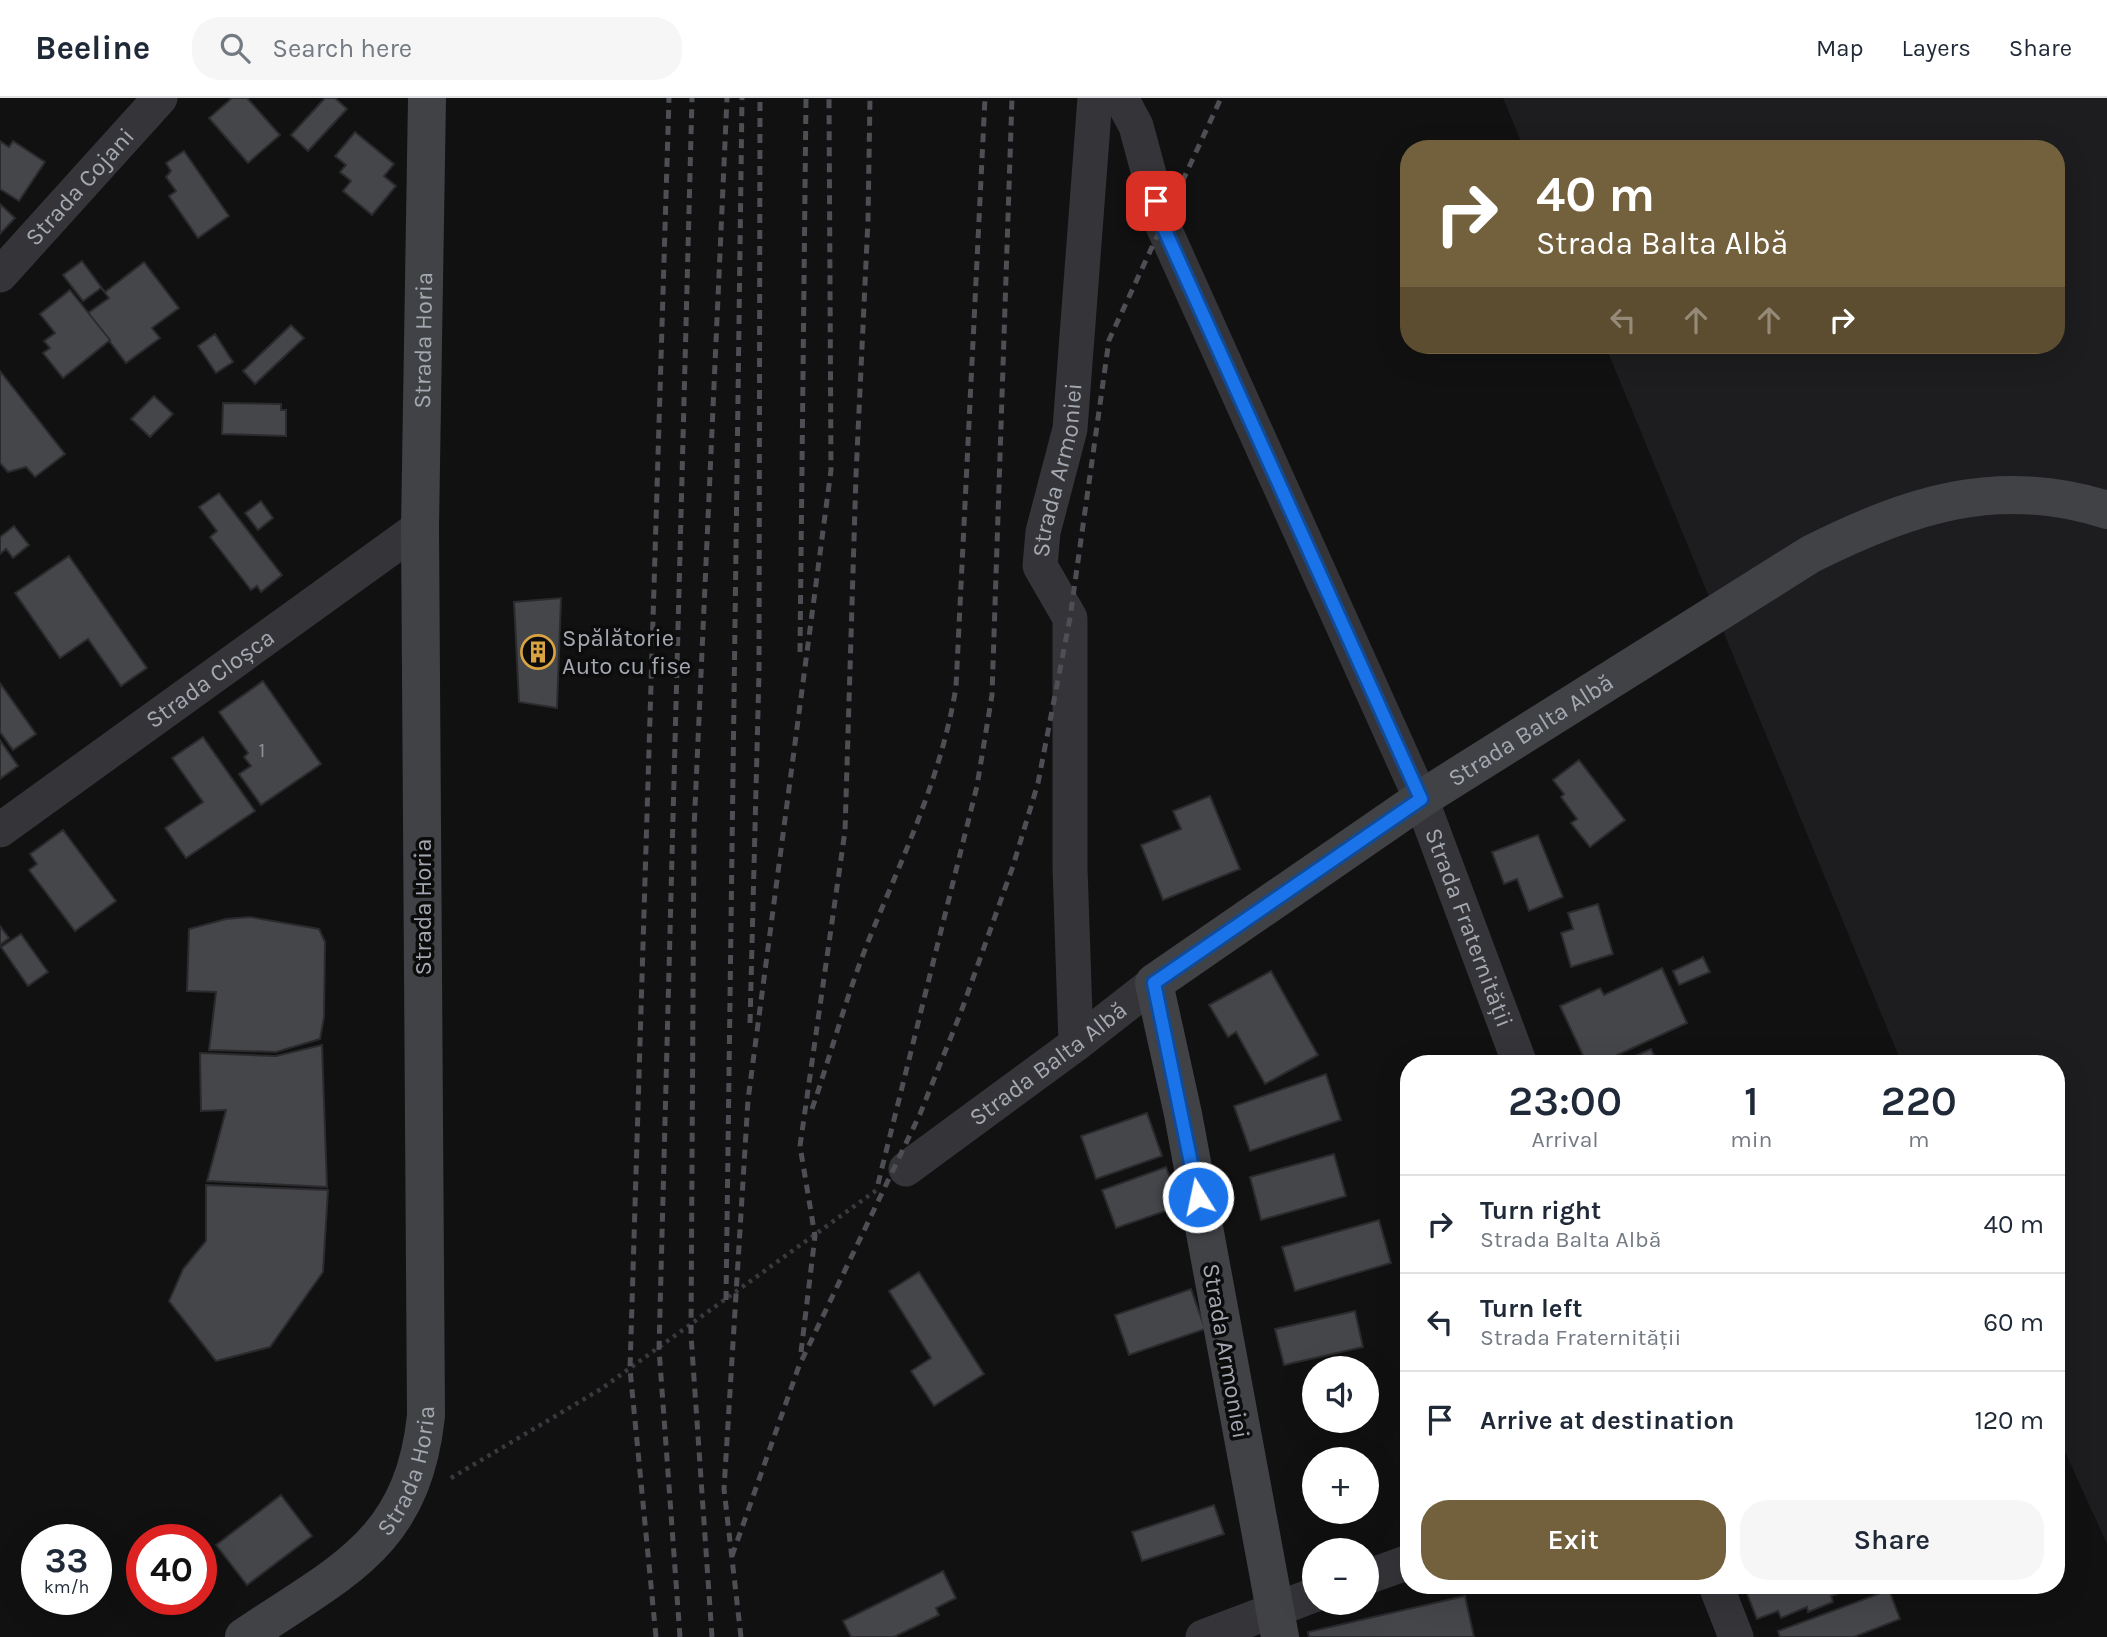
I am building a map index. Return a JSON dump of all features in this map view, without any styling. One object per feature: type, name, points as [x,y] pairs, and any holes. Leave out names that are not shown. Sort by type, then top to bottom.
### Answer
[{"type":"street","name":"Strada Cojani","points":[[0,275],[160,98]]},
{"type":"street","name":"Strada Horia","points":[[244,1637],[360,1559],[400,1509],[423,1447],[426,1416],[421,527],[427,98]]},
{"type":"street","name":"Strada Armoniei","points":[[1076,1044],[1070,868],[1069,618],[1040,566],[1043,532],[1070,429],[1095,98]]},
{"type":"street","name":"Strada Fraternității","points":[[1121,98],[1136,126],[1163,226],[1421,799],[1517,1055]]},
{"type":"street","name":"Strada Balta Albă","points":[[906,1169],[1154,983],[1421,799],[1811,554],[1894,516],[1961,498],[1997,493],[2030,494],[2107,510]]},
{"type":"street","name":"Strada Cloșca","points":[[0,830],[421,527]]},
{"type":"street","name":"Strada Armoniei","points":[[1154,983],[1183,1114],[1277,1623]]},
{"type":"street","points":[[1379,1573],[1400,1565]]},
{"type":"street","points":[[1719,1594],[1736,1637]]},
{"type":"street","points":[[1203,1637],[1277,1623],[1302,1604]]},
{"type":"path","points":[[447,1481],[601,1389],[906,1169]]},
{"type":"shaded area","points":[[1503,98],[2107,98],[2107,1544],[2065,1452],[2065,1055],[1898,1055],[1609,354],[2065,354],[2065,140],[1520,140]]},
{"type":"building","points":[[232,98],[247,98],[280,135],[248,163],[209,118]]},
{"type":"building","points":[[325,98],[335,98],[347,109],[308,151],[291,135]]},
{"type":"building","points":[[355,132],[394,164],[384,176],[396,186],[372,215],[343,191],[351,181],[340,172],[346,165],[335,156]]},
{"type":"building","points":[[0,141],[9,147],[13,141],[45,162],[19,201],[0,189]]},
{"type":"building","points":[[184,151],[229,216],[198,238],[169,196],[176,191],[166,177],[171,171],[166,163]]},
{"type":"building","points":[[0,204],[15,218],[0,234]]},
{"type":"building","points":[[82,261],[105,292],[144,262],[179,308],[152,328],[160,338],[126,363],[88,313],[109,298],[101,288],[83,301],[63,275]]},
{"type":"building","points":[[70,290],[110,340],[63,378],[43,353],[50,348],[44,341],[55,333],[40,314]]},
{"type":"building","points":[[291,325],[304,338],[255,384],[243,371]]},
{"type":"building","points":[[215,334],[233,362],[216,373],[198,346]]},
{"type":"building","points":[[0,371],[65,454],[35,477],[26,467],[8,472],[0,463]]},
{"type":"building","points":[[154,396],[173,414],[150,437],[131,419]]},
{"type":"building","points":[[223,403],[281,404],[281,410],[286,410],[286,436],[222,434]]},
{"type":"building","points":[[219,493],[282,575],[261,592],[257,586],[251,590],[210,537],[217,531],[199,507]]},
{"type":"building","points":[[261,501],[273,518],[258,530],[245,513]]},
{"type":"building","points":[[14,526],[29,545],[13,558],[6,549],[0,554],[0,537]]},
{"type":"building","points":[[69,556],[147,668],[121,686],[88,639],[60,658],[15,593]]},
{"type":"building","name":"Spălătorie Auto cu fise","points":[[561,598],[557,708],[519,702],[514,602]]},
{"type":"building","points":[[263,681],[321,764],[261,805],[239,774],[251,766],[244,757],[248,753],[219,712]]},
{"type":"building","points":[[0,683],[36,734],[13,750],[0,732]]},
{"type":"building","points":[[203,737],[255,811],[186,858],[165,828],[203,802],[172,758]]},
{"type":"building","points":[[0,740],[18,766],[0,779]]},
{"type":"building","points":[[1579,760],[1625,820],[1590,847],[1571,823],[1577,819],[1553,780]]},
{"type":"building","points":[[1210,796],[1240,869],[1163,900],[1141,845],[1181,829],[1173,811]]},
{"type":"building","points":[[63,830],[116,901],[75,931],[29,870],[37,864],[30,854]]},
{"type":"building","points":[[1538,835],[1563,897],[1529,911],[1517,879],[1504,884],[1492,852]]},
{"type":"building","points":[[1598,904],[1613,954],[1571,967],[1561,933],[1573,929],[1568,913]]},
{"type":"building","points":[[250,917],[319,929],[325,942],[324,1017],[320,1039],[276,1052],[209,1050],[216,992],[187,991],[189,929],[226,919]]},
{"type":"building","points":[[0,926],[9,938],[0,945]]},
{"type":"building","points":[[21,934],[48,972],[28,986],[1,947]]},
{"type":"building","points":[[1703,957],[1710,972],[1679,985],[1673,971]]},
{"type":"building","points":[[1662,968],[1687,1023],[1618,1055],[1583,1055],[1560,1006],[1600,988],[1604,995]]},
{"type":"building","points":[[1271,971],[1318,1055],[1265,1084],[1236,1032],[1228,1037],[1209,1005]]},
{"type":"building","points":[[322,1045],[327,1187],[207,1181],[226,1110],[201,1111],[200,1053],[276,1056]]},
{"type":"building","points":[[1651,1049],[1654,1055],[1637,1055]]},
{"type":"building","points":[[1326,1074],[1341,1120],[1250,1151],[1234,1106]]},
{"type":"building","points":[[1147,1113],[1162,1156],[1096,1179],[1081,1136]]},
{"type":"building","points":[[1334,1154],[1346,1196],[1261,1220],[1250,1177]]},
{"type":"building","points":[[1166,1167],[1180,1206],[1116,1228],[1102,1190]]},
{"type":"building","points":[[206,1185],[328,1190],[323,1272],[270,1347],[216,1361],[169,1301],[183,1269],[206,1241]]},
{"type":"building","points":[[1379,1220],[1391,1263],[1295,1291],[1282,1247]]},
{"type":"building","points":[[919,1272],[984,1374],[934,1406],[911,1371],[931,1358],[889,1291]]},
{"type":"building","points":[[1191,1289],[1205,1329],[1129,1355],[1115,1315]]},
{"type":"building","points":[[1355,1311],[1363,1347],[1324,1356],[1302,1356],[1302,1361],[1284,1365],[1275,1329]]},
{"type":"building","points":[[281,1495],[312,1536],[247,1585],[217,1544]]},
{"type":"building","points":[[1214,1505],[1224,1534],[1142,1561],[1132,1532]]},
{"type":"building","points":[[943,1571],[956,1598],[936,1608],[939,1615],[894,1637],[851,1637],[843,1621]]},
{"type":"building","points":[[1747,1594],[1836,1594],[1831,1596],[1833,1602],[1808,1612],[1807,1607],[1781,1618],[1778,1611],[1757,1619]]},
{"type":"building","points":[[1878,1594],[1891,1594],[1900,1619],[1854,1637],[1780,1637],[1778,1631]]},
{"type":"building","points":[[1465,1596],[1474,1637],[1309,1637],[1308,1632]]},
{"type":"railway","points":[[656,1637],[630,1369],[669,98]]},
{"type":"railway","points":[[680,1637],[659,1349],[692,98]]},
{"type":"railway","points":[[712,1637],[691,1335],[694,829],[727,98]]},
{"type":"railway","points":[[726,1300],[742,98]]},
{"type":"railway","points":[[750,1023],[759,672],[760,98]]},
{"type":"railway","points":[[800,652],[806,98]]},
{"type":"railway","points":[[741,1637],[724,1489],[748,1100],[831,470],[829,98]]},
{"type":"railway","points":[[801,1352],[815,1236],[800,1146],[845,831],[856,475],[868,220],[870,98]]},
{"type":"railway","points":[[812,1109],[863,954],[932,782],[942,751],[956,687],[985,98]]},
{"type":"railway","points":[[878,1184],[977,786],[992,695],[1012,98]]},
{"type":"railway","points":[[732,1556],[799,1366],[920,1114],[961,1012],[1013,866],[1038,783],[1070,618],[1109,340],[1221,98]]},
{"type":"place","name":"Spălătorie Auto cu fise","points":[[538,652]]},
{"type":"route","points":[[1156,201],[1163,226],[1421,799],[1154,983],[1198,1197]]}]
